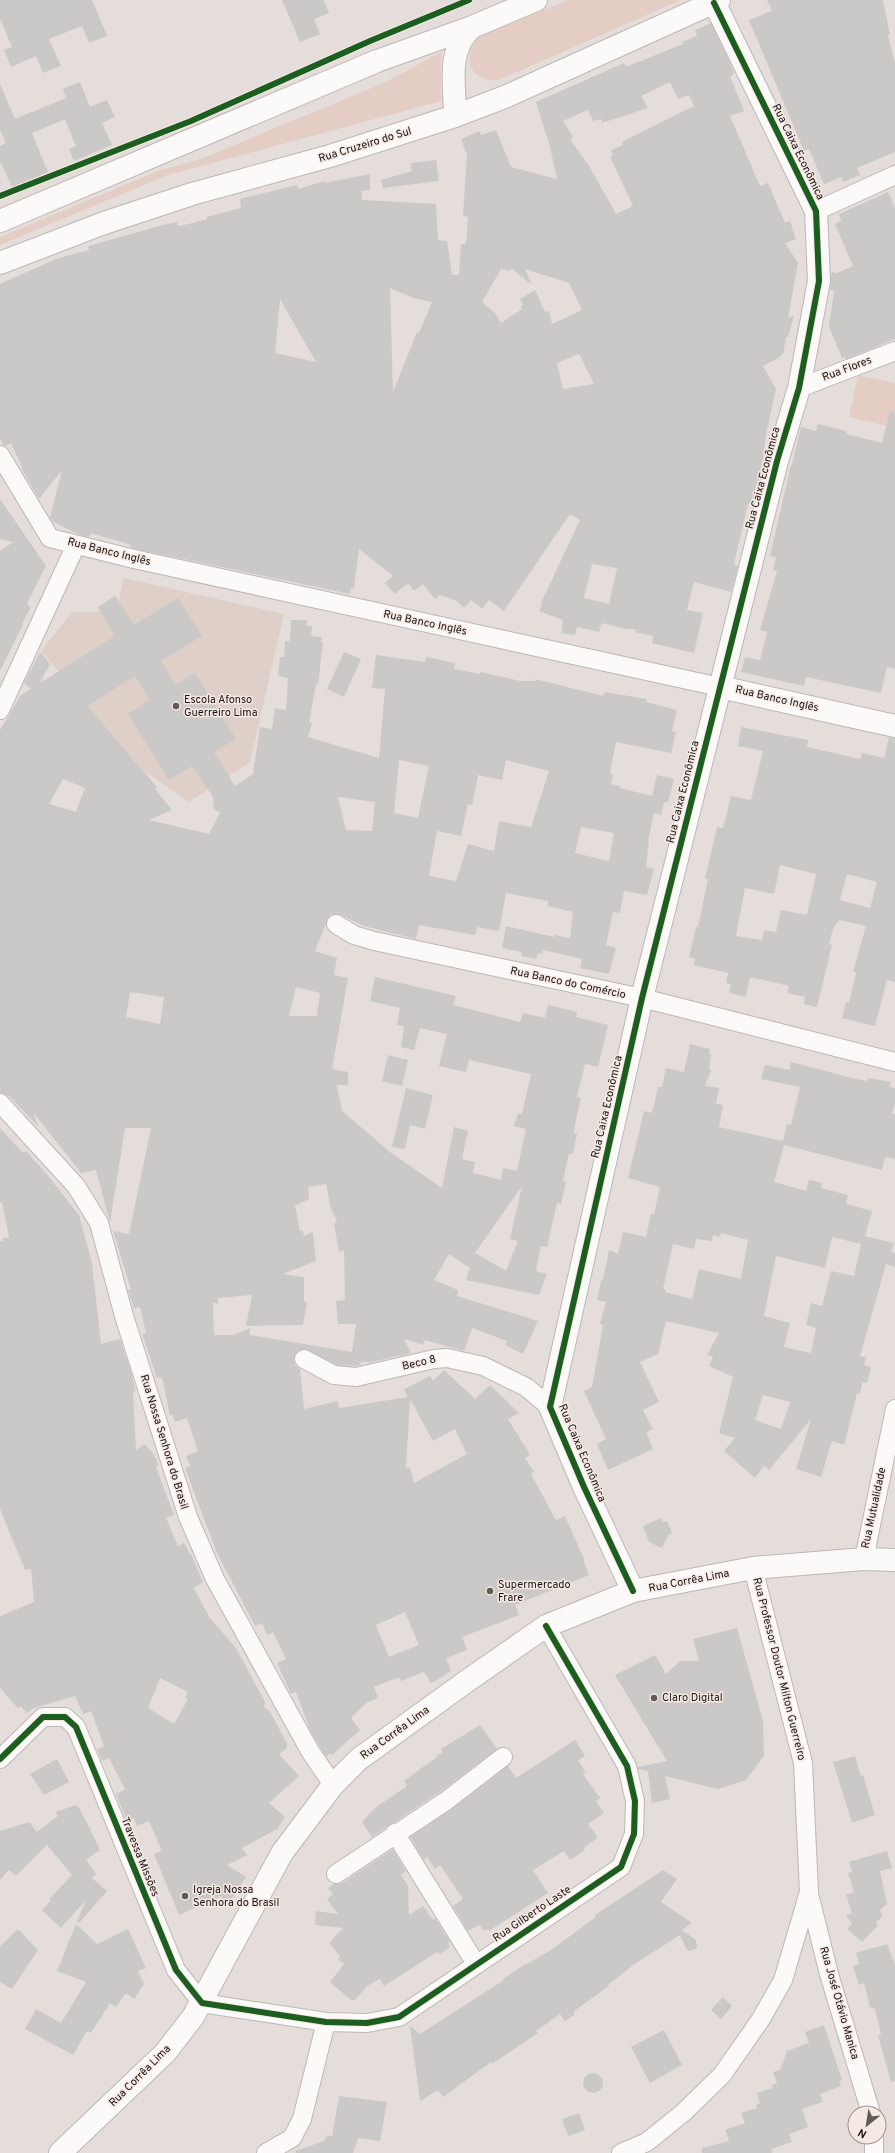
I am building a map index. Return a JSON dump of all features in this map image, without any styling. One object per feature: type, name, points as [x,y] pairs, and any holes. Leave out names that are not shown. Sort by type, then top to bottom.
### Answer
[{"type":"street","points":[[0,221],[377,60],[472,27],[536,0]]},
{"type":"street","name":"Rua Cruzeiro do Sul","points":[[0,263],[104,223],[184,197],[330,156],[455,116],[507,96],[716,1]]},
{"type":"street","name":"Rua Caixa Econômica","points":[[633,1592],[584,1487],[550,1407],[642,998],[777,461],[799,388],[819,281],[816,211],[716,1]]},
{"type":"street","points":[[455,116],[454,58],[457,46],[463,35],[472,27]]},
{"type":"street","points":[[816,211],[895,174]]},
{"type":"street","name":"Rua Flores","points":[[799,388],[895,351]]},
{"type":"street","name":"Rua Banco Inglês","points":[[0,455],[50,538],[134,559],[895,726]]},
{"type":"street","points":[[0,710],[76,545]]},
{"type":"street","name":"Rua Banco do Comércio","points":[[336,924],[354,935],[374,941],[642,998],[895,1062]]},
{"type":"street","name":"Rua Nossa Senhora do Brasil","points":[[0,1104],[76,1186],[99,1222],[124,1316],[188,1517],[215,1579],[310,1751],[333,1785]]},
{"type":"street","name":"Beco 8","points":[[304,1359],[334,1375],[356,1377],[434,1359],[447,1358],[483,1366],[526,1387],[550,1407]]},
{"type":"street","name":"Rua Mutualidade","points":[[864,1559],[895,1409]]},
{"type":"street","name":"Rua Corrêa Lima","points":[[60,2153],[165,2053],[202,2003],[282,1853],[333,1785],[359,1759],[546,1626],[633,1592],[753,1568],[864,1559],[895,1560]]},
{"type":"street","name":"Rua Professor Doutor Milton Guerreiro","points":[[621,2153],[647,2142],[684,2112],[727,2069],[761,2019],[783,1980],[809,1892],[803,1763],[753,1568]]},
{"type":"street","name":"Rua Gilberto Laste","points":[[202,2003],[326,2022],[367,2023],[399,2018],[476,1964],[621,1867],[634,1834],[636,1801],[627,1766],[546,1626]]},
{"type":"street","name":"Travessa Missões","points":[[0,1759],[43,1717],[65,1716],[76,1727],[176,1970],[202,2003]]},
{"type":"street","points":[[336,1874],[446,1801],[504,1757]]},
{"type":"street","points":[[395,1834],[476,1964]]},
{"type":"street","name":"Rua José Otávio Manica","points":[[809,1892],[829,1974],[869,2105]]},
{"type":"street","points":[[266,2153],[292,2138],[302,2119],[326,2022]]},
{"type":"shaded area","points":[[568,0],[681,0],[499,80],[481,77],[475,73],[471,67],[470,53],[473,45],[479,37]]},
{"type":"shaded area","points":[[441,52],[441,101],[168,175],[0,245],[0,237],[158,171],[203,158],[386,82]]},
{"type":"shaded area","points":[[858,375],[895,383],[895,428],[849,417]]},
{"type":"shaded area","name":"Escola Afonso Guerreiro Lima","points":[[124,578],[284,614],[250,762],[189,802],[144,771],[41,651],[72,612],[100,612],[98,607],[115,596],[119,601]]},
{"type":"building","points":[[0,0],[92,0],[107,36],[89,43],[82,26],[49,39],[61,66],[43,73],[36,56],[11,67],[4,50],[12,47],[0,19]]},
{"type":"building","points":[[282,0],[324,0],[329,13],[314,19],[320,34],[300,42]]},
{"type":"building","points":[[767,0],[883,0],[890,35],[888,35],[895,64],[895,152],[857,168],[860,175],[843,182],[841,177],[824,184],[809,149],[804,151],[749,20],[772,11]]},
{"type":"building","points":[[711,23],[729,60],[734,74],[730,76],[744,111],[730,116],[760,186],[768,183],[785,223],[790,221],[796,239],[785,243],[798,263],[788,318],[794,315],[788,337],[786,337],[783,354],[777,359],[763,366],[776,389],[766,434],[763,460],[751,504],[748,504],[734,564],[738,566],[731,592],[694,582],[687,610],[703,613],[694,653],[652,643],[653,636],[635,632],[636,629],[625,629],[602,623],[599,632],[577,627],[575,635],[562,633],[563,620],[539,611],[542,604],[541,603],[580,520],[570,514],[504,611],[489,600],[482,609],[471,600],[464,608],[457,601],[440,595],[435,599],[423,584],[414,591],[408,583],[395,594],[385,583],[393,576],[359,549],[354,588],[351,588],[350,594],[136,549],[130,547],[131,545],[91,533],[89,537],[80,535],[52,521],[50,518],[62,470],[39,499],[21,468],[22,467],[11,443],[4,446],[0,439],[0,284],[56,259],[89,250],[88,246],[163,225],[177,222],[178,226],[193,223],[207,219],[207,217],[241,208],[240,199],[297,185],[298,189],[325,181],[325,183],[370,174],[370,190],[362,191],[362,200],[436,204],[438,240],[447,241],[452,275],[459,275],[461,244],[466,244],[468,217],[463,216],[467,155],[461,139],[480,131],[481,135],[496,130],[511,167],[557,179],[550,147],[536,102],[624,63],[626,67],[683,44],[682,42],[697,36],[695,30]],"holes":[[[670,82],[678,99],[689,95],[694,106],[622,142],[623,145],[611,150],[613,155],[610,157],[633,206],[616,214],[589,166],[570,139],[573,137],[563,121],[588,110],[593,121],[601,119],[602,123],[648,108],[641,96]],[[501,269],[509,271],[512,269],[532,285],[525,269],[569,283],[582,310],[552,324],[549,311],[545,312],[535,290],[520,299],[523,305],[521,306],[522,309],[501,323],[495,313],[482,302]],[[390,288],[414,298],[432,302],[419,333],[417,332],[393,392]],[[280,299],[316,362],[275,353]],[[579,354],[594,384],[563,389],[557,363]],[[592,564],[617,568],[609,604],[584,598]]]},
{"type":"building","points":[[80,82],[90,107],[107,100],[115,117],[102,123],[112,145],[74,161],[69,149],[76,146],[65,119],[32,133],[48,172],[12,187],[0,161],[0,146],[6,143],[0,130],[0,84],[15,119],[66,98],[63,89]]},
{"type":"building","points":[[436,160],[439,181],[383,188],[381,180],[412,171],[411,163]]},
{"type":"building","points":[[888,192],[895,208],[895,339],[846,359],[845,357],[842,358],[829,327],[834,290],[830,290],[831,276],[832,272],[837,273],[853,266],[835,224],[841,221],[839,214]]},
{"type":"building","points":[[890,411],[895,412],[895,669],[887,667],[881,693],[806,677],[804,686],[741,672],[745,657],[760,660],[767,632],[760,630],[777,571],[773,570],[776,557],[770,556],[801,427],[816,431],[818,424],[847,431],[846,434],[882,443]]},
{"type":"building","points":[[0,499],[46,566],[27,604],[31,607],[0,671],[0,551],[13,542],[0,539]]},
{"type":"building","points":[[115,596],[134,625],[178,598],[202,636],[161,661],[176,685],[195,673],[236,739],[214,752],[235,786],[253,774],[260,727],[272,729],[275,708],[286,710],[288,678],[278,676],[280,657],[284,657],[285,641],[290,641],[291,620],[307,620],[307,626],[312,626],[311,636],[322,637],[321,642],[323,642],[318,685],[316,684],[309,723],[312,723],[308,737],[379,758],[385,689],[372,688],[376,655],[425,662],[426,657],[455,663],[454,669],[480,674],[481,672],[520,681],[535,681],[535,679],[603,696],[604,692],[647,699],[646,702],[677,710],[672,731],[676,732],[671,753],[616,742],[610,772],[613,776],[611,784],[620,786],[620,788],[652,796],[657,775],[674,779],[668,802],[664,802],[661,815],[654,813],[648,841],[646,867],[654,869],[647,895],[624,891],[620,913],[613,912],[606,945],[616,948],[609,974],[580,968],[582,959],[543,950],[542,954],[538,953],[536,959],[521,956],[522,952],[502,948],[506,926],[554,937],[554,935],[570,938],[573,912],[548,906],[548,901],[506,893],[499,931],[477,927],[475,935],[419,925],[416,939],[364,926],[341,915],[330,914],[315,951],[337,958],[334,975],[348,978],[332,1069],[348,1072],[348,1085],[337,1085],[342,1111],[390,1152],[442,1188],[454,1127],[468,1131],[462,1159],[475,1162],[473,1173],[501,1180],[503,1168],[517,1171],[526,1129],[514,1126],[518,1113],[522,1114],[531,1074],[469,1060],[466,1072],[439,1066],[447,1034],[420,1028],[414,1050],[401,1047],[404,1026],[397,1025],[400,1008],[370,1001],[375,977],[456,996],[453,1005],[520,1022],[523,1013],[545,1018],[548,1005],[577,1012],[576,1017],[608,1025],[598,1067],[585,1064],[577,1097],[581,1098],[575,1125],[574,1133],[577,1134],[573,1154],[569,1153],[563,1181],[566,1182],[561,1204],[557,1203],[547,1247],[541,1246],[536,1271],[547,1274],[539,1295],[466,1280],[470,1268],[449,1254],[434,1280],[458,1290],[457,1296],[538,1321],[523,1354],[505,1345],[507,1341],[472,1328],[464,1351],[425,1340],[423,1345],[404,1339],[411,1353],[372,1362],[361,1362],[360,1365],[355,1366],[337,1365],[304,1349],[298,1350],[294,1359],[295,1365],[300,1369],[304,1409],[338,1401],[339,1408],[408,1397],[404,1389],[430,1376],[433,1381],[444,1370],[475,1399],[490,1385],[519,1413],[508,1419],[530,1455],[525,1458],[534,1472],[531,1474],[556,1520],[565,1516],[584,1559],[583,1560],[589,1575],[515,1605],[519,1615],[462,1637],[467,1650],[446,1658],[451,1671],[437,1680],[431,1683],[424,1672],[401,1681],[399,1677],[374,1687],[378,1698],[366,1703],[351,1718],[360,1730],[332,1755],[331,1753],[326,1757],[311,1732],[296,1692],[291,1694],[277,1663],[286,1659],[273,1632],[267,1635],[262,1623],[255,1626],[217,1553],[185,1468],[190,1466],[186,1456],[198,1451],[187,1418],[175,1422],[173,1415],[170,1415],[162,1377],[157,1378],[142,1334],[146,1333],[140,1307],[134,1308],[128,1290],[131,1289],[113,1231],[129,1234],[151,1128],[125,1128],[110,1223],[96,1170],[81,1173],[33,1112],[38,1126],[9,1096],[0,1093],[0,730],[21,695],[31,689],[24,683],[40,652],[50,664],[40,683],[115,636],[98,607]],"holes":[[[135,676],[150,700],[128,714],[169,780],[192,766],[213,797],[214,809],[220,813],[209,834],[149,820],[172,810],[155,789],[157,787],[88,706]],[[399,760],[429,766],[418,818],[394,813]],[[506,760],[549,771],[531,827],[499,821],[494,851],[468,844],[456,881],[429,876],[437,831],[461,836],[468,804],[472,805],[478,775],[502,780]],[[63,779],[85,788],[76,812],[49,804]],[[338,797],[375,802],[372,831],[346,830]],[[581,827],[614,833],[609,861],[575,853]],[[296,987],[320,993],[317,1016],[289,1016]],[[130,992],[164,997],[160,1024],[126,1017]],[[326,1184],[331,1208],[337,1222],[334,1224],[339,1252],[344,1250],[345,1300],[336,1301],[338,1324],[356,1324],[352,1352],[250,1335],[250,1328],[233,1335],[214,1335],[213,1302],[218,1304],[218,1298],[252,1295],[246,1326],[303,1325],[307,1302],[304,1302],[304,1277],[283,1274],[316,1261],[313,1232],[304,1236],[303,1231],[300,1231],[295,1206],[309,1199],[308,1187]],[[522,1186],[510,1239],[518,1241],[506,1271],[475,1253]],[[410,1399],[433,1441],[455,1429],[467,1454],[414,1483],[410,1467],[406,1468]],[[405,1612],[419,1645],[389,1657],[376,1625]]]},
{"type":"building","points":[[344,652],[361,659],[344,697],[327,689]]},
{"type":"building","points":[[741,727],[808,740],[807,747],[860,759],[862,753],[884,758],[889,737],[895,738],[895,982],[887,980],[875,1026],[842,1018],[846,1002],[849,1003],[856,973],[853,972],[866,926],[839,920],[833,929],[829,944],[832,945],[817,1007],[804,1004],[805,997],[787,993],[789,986],[750,977],[746,997],[729,993],[731,984],[726,983],[728,973],[694,965],[695,959],[689,957],[696,927],[698,927],[708,879],[705,879],[717,827],[723,828],[731,796],[751,800],[763,751],[738,746]],"holes":[[[780,865],[816,874],[807,915],[781,910],[776,932],[764,930],[762,940],[736,936],[745,888],[774,894]],[[847,874],[877,882],[870,908],[840,900]]]},
{"type":"building","points":[[690,1044],[710,1049],[709,1054],[711,1054],[709,1069],[711,1070],[705,1086],[719,1088],[716,1104],[723,1105],[719,1127],[783,1141],[787,1124],[791,1125],[800,1087],[761,1079],[765,1065],[790,1070],[791,1062],[856,1079],[867,1081],[868,1078],[891,1082],[889,1087],[895,1088],[895,1102],[892,1114],[895,1114],[895,1159],[885,1157],[882,1170],[784,1145],[774,1182],[806,1191],[809,1180],[822,1183],[821,1188],[848,1195],[846,1204],[872,1211],[865,1236],[894,1243],[891,1252],[895,1253],[895,1267],[886,1264],[860,1356],[866,1357],[864,1365],[871,1367],[867,1383],[862,1382],[860,1394],[857,1393],[844,1445],[832,1441],[821,1477],[796,1469],[811,1419],[769,1470],[764,1466],[755,1478],[724,1451],[735,1438],[719,1433],[733,1377],[709,1366],[713,1357],[707,1355],[719,1333],[666,1321],[658,1354],[640,1362],[659,1402],[643,1410],[653,1429],[646,1432],[653,1449],[608,1470],[597,1444],[606,1439],[584,1391],[592,1387],[603,1325],[600,1324],[606,1302],[597,1300],[601,1280],[603,1280],[609,1250],[618,1254],[623,1232],[646,1237],[651,1214],[654,1214],[660,1187],[628,1178],[644,1111],[652,1113],[658,1087],[662,1087],[666,1068],[684,1072]],"holes":[[[721,1233],[748,1240],[741,1279],[699,1269],[692,1299],[665,1292],[666,1290],[663,1289],[673,1244],[694,1249],[696,1239],[712,1241],[713,1235],[720,1237]],[[832,1237],[861,1244],[854,1276],[831,1271],[822,1306],[811,1303],[806,1325],[816,1328],[811,1353],[784,1347],[790,1323],[764,1316],[776,1256],[825,1268]],[[763,1395],[790,1402],[781,1429],[755,1420]]]},
{"type":"building","points":[[388,1055],[408,1060],[402,1086],[382,1081]]},
{"type":"building","points":[[406,1088],[433,1095],[425,1129],[410,1125],[405,1149],[392,1147]]},
{"type":"building","points":[[0,1128],[23,1153],[26,1151],[45,1172],[79,1215],[92,1263],[101,1344],[120,1339],[132,1375],[135,1391],[133,1392],[136,1450],[145,1444],[156,1458],[158,1465],[156,1467],[174,1515],[166,1518],[178,1546],[184,1543],[191,1554],[203,1582],[194,1588],[209,1617],[236,1648],[266,1704],[263,1706],[271,1713],[287,1744],[287,1748],[279,1754],[299,1776],[269,1803],[285,1817],[277,1829],[242,1848],[247,1855],[227,1865],[246,1877],[226,1907],[221,1896],[179,1915],[154,1854],[162,1851],[149,1821],[137,1826],[134,1818],[127,1821],[116,1794],[125,1789],[109,1758],[102,1761],[97,1749],[104,1746],[91,1711],[83,1714],[75,1696],[34,1708],[27,1713],[21,1706],[18,1708],[0,1688],[0,1616],[34,1602],[31,1569],[25,1570],[0,1509],[0,1241],[3,1241],[3,1238],[9,1238],[2,1202],[0,1203]],"holes":[[[160,1678],[188,1692],[185,1698],[188,1699],[174,1724],[148,1708]]]},
{"type":"building","points":[[661,1518],[663,1522],[667,1521],[672,1533],[668,1535],[662,1548],[649,1542],[643,1526]]},
{"type":"building","name":"Claro Digital","points":[[737,1628],[763,1721],[764,1756],[746,1780],[718,1789],[665,1776],[670,1799],[652,1803],[648,1771],[638,1769],[638,1767],[667,1761],[615,1675],[655,1655],[666,1674],[680,1661],[699,1661],[693,1639]]},
{"type":"building","points":[[480,1725],[497,1749],[440,1792],[372,1837],[362,1822],[375,1808],[407,1786],[404,1781],[443,1752],[441,1749]]},
{"type":"building","points":[[575,1740],[585,1756],[578,1760],[586,1773],[583,1774],[600,1798],[596,1801],[604,1813],[588,1824],[598,1837],[584,1848],[585,1850],[570,1860],[564,1851],[533,1870],[548,1893],[489,1931],[488,1929],[484,1931],[480,1925],[468,1931],[453,1906],[463,1899],[440,1865],[435,1869],[427,1857],[424,1860],[410,1837],[452,1809],[508,1766],[516,1778]]},
{"type":"building","points":[[855,1756],[861,1776],[863,1775],[875,1815],[852,1823],[833,1762]]},
{"type":"building","points":[[57,1759],[69,1782],[44,1795],[30,1774]]},
{"type":"building","points":[[76,1805],[91,1830],[100,1850],[86,1860],[96,1874],[92,1878],[107,1891],[79,1923],[77,1922],[86,1900],[61,1928],[42,1910],[51,1900],[49,1899],[72,1875],[47,1845],[16,1876],[9,1870],[0,1880],[0,1831],[29,1822],[37,1832],[58,1816],[55,1812]]},
{"type":"building","points":[[393,1849],[406,1871],[401,1875],[408,1886],[409,1915],[423,1906],[433,1920],[435,1918],[450,1942],[448,1943],[450,1947],[440,1954],[437,1952],[384,1986],[380,1979],[367,1986],[355,2000],[351,2000],[330,1982],[344,1964],[338,1959],[340,1956],[329,1943],[343,1928],[315,1925],[316,1911],[338,1914],[327,1899],[333,1894],[328,1888],[334,1884],[342,1883]]},
{"type":"building","points":[[887,1851],[892,1868],[880,1871],[887,1904],[880,1910],[883,1916],[876,1922],[878,1925],[862,1942],[847,1929],[852,1924],[846,1915],[852,1913],[846,1895],[854,1892],[848,1873],[852,1872],[849,1862]]},
{"type":"building","points":[[663,1870],[677,1879],[661,1902],[692,1923],[682,1930],[696,1940],[697,1948],[689,1951],[680,1935],[636,1963],[608,1985],[609,1986],[574,2011],[574,2015],[565,2021],[560,2014],[536,2031],[538,2033],[492,2064],[491,2062],[443,2097],[438,2090],[420,2101],[410,2026],[420,2034],[504,1980],[503,1979],[527,1963],[551,1950],[596,1917],[595,1915]]},
{"type":"building","points":[[76,1924],[97,1944],[128,1929],[146,1968],[138,1971],[144,1984],[134,1999],[126,1993],[116,2007],[110,2003],[91,2033],[87,2031],[73,2055],[25,2029],[36,2009],[61,2023],[86,1982],[57,1971]]},
{"type":"building","points":[[18,1929],[38,1950],[12,1989],[0,1982],[0,1946]]},
{"type":"building","points":[[887,1944],[895,1965],[895,2081],[891,2082],[878,2035],[881,2034],[875,2009],[870,2007],[864,1983],[859,1985],[853,1966],[859,1964],[856,1953]]},
{"type":"building","points":[[723,1997],[732,2006],[721,2019],[711,2010]]},
{"type":"building","points":[[824,2025],[842,2080],[839,2081],[841,2086],[820,2094],[823,2102],[802,2109],[808,2127],[789,2134],[792,2142],[771,2149],[772,2153],[702,2153],[702,2148],[729,2141],[725,2130],[745,2123],[741,2113],[757,2108],[756,2105],[760,2103],[757,2093],[773,2088],[772,2085],[777,2083],[773,2072],[780,2070],[787,2051],[809,2043],[805,2032]]},
{"type":"building","points":[[664,2030],[682,2065],[650,2083],[631,2047]]},
{"type":"building","points":[[593,2073],[600,2076],[603,2083],[600,2090],[593,2093],[586,2090],[583,2083],[586,2076]]},
{"type":"building","points":[[339,2096],[387,2102],[380,2141],[358,2138],[353,2153],[296,2153],[295,2151],[324,2141],[327,2135],[332,2137]]},
{"type":"building","points":[[579,2113],[585,2130],[568,2136],[562,2119]]},
{"type":"cycle path","points":[[0,196],[191,121],[370,41],[469,0]]},
{"type":"cycle path","points":[[633,1591],[584,1487],[550,1407],[642,998],[777,461],[799,388],[819,281],[816,211],[714,3]]},
{"type":"cycle path","points":[[0,1759],[43,1717],[65,1717],[76,1727],[176,1970],[202,2003],[326,2022],[367,2023],[399,2017],[621,1867],[634,1834],[635,1801],[627,1766],[546,1626]]},
{"type":"place","name":"Escola Afonso Guerreiro Lima","points":[[176,706]]},
{"type":"place","name":"Supermercado Frare","points":[[490,1591]]},
{"type":"place","name":"Claro Digital","points":[[654,1698]]},
{"type":"place","name":"Igreja Nossa Senhora do Brasil","points":[[185,1896]]}]
